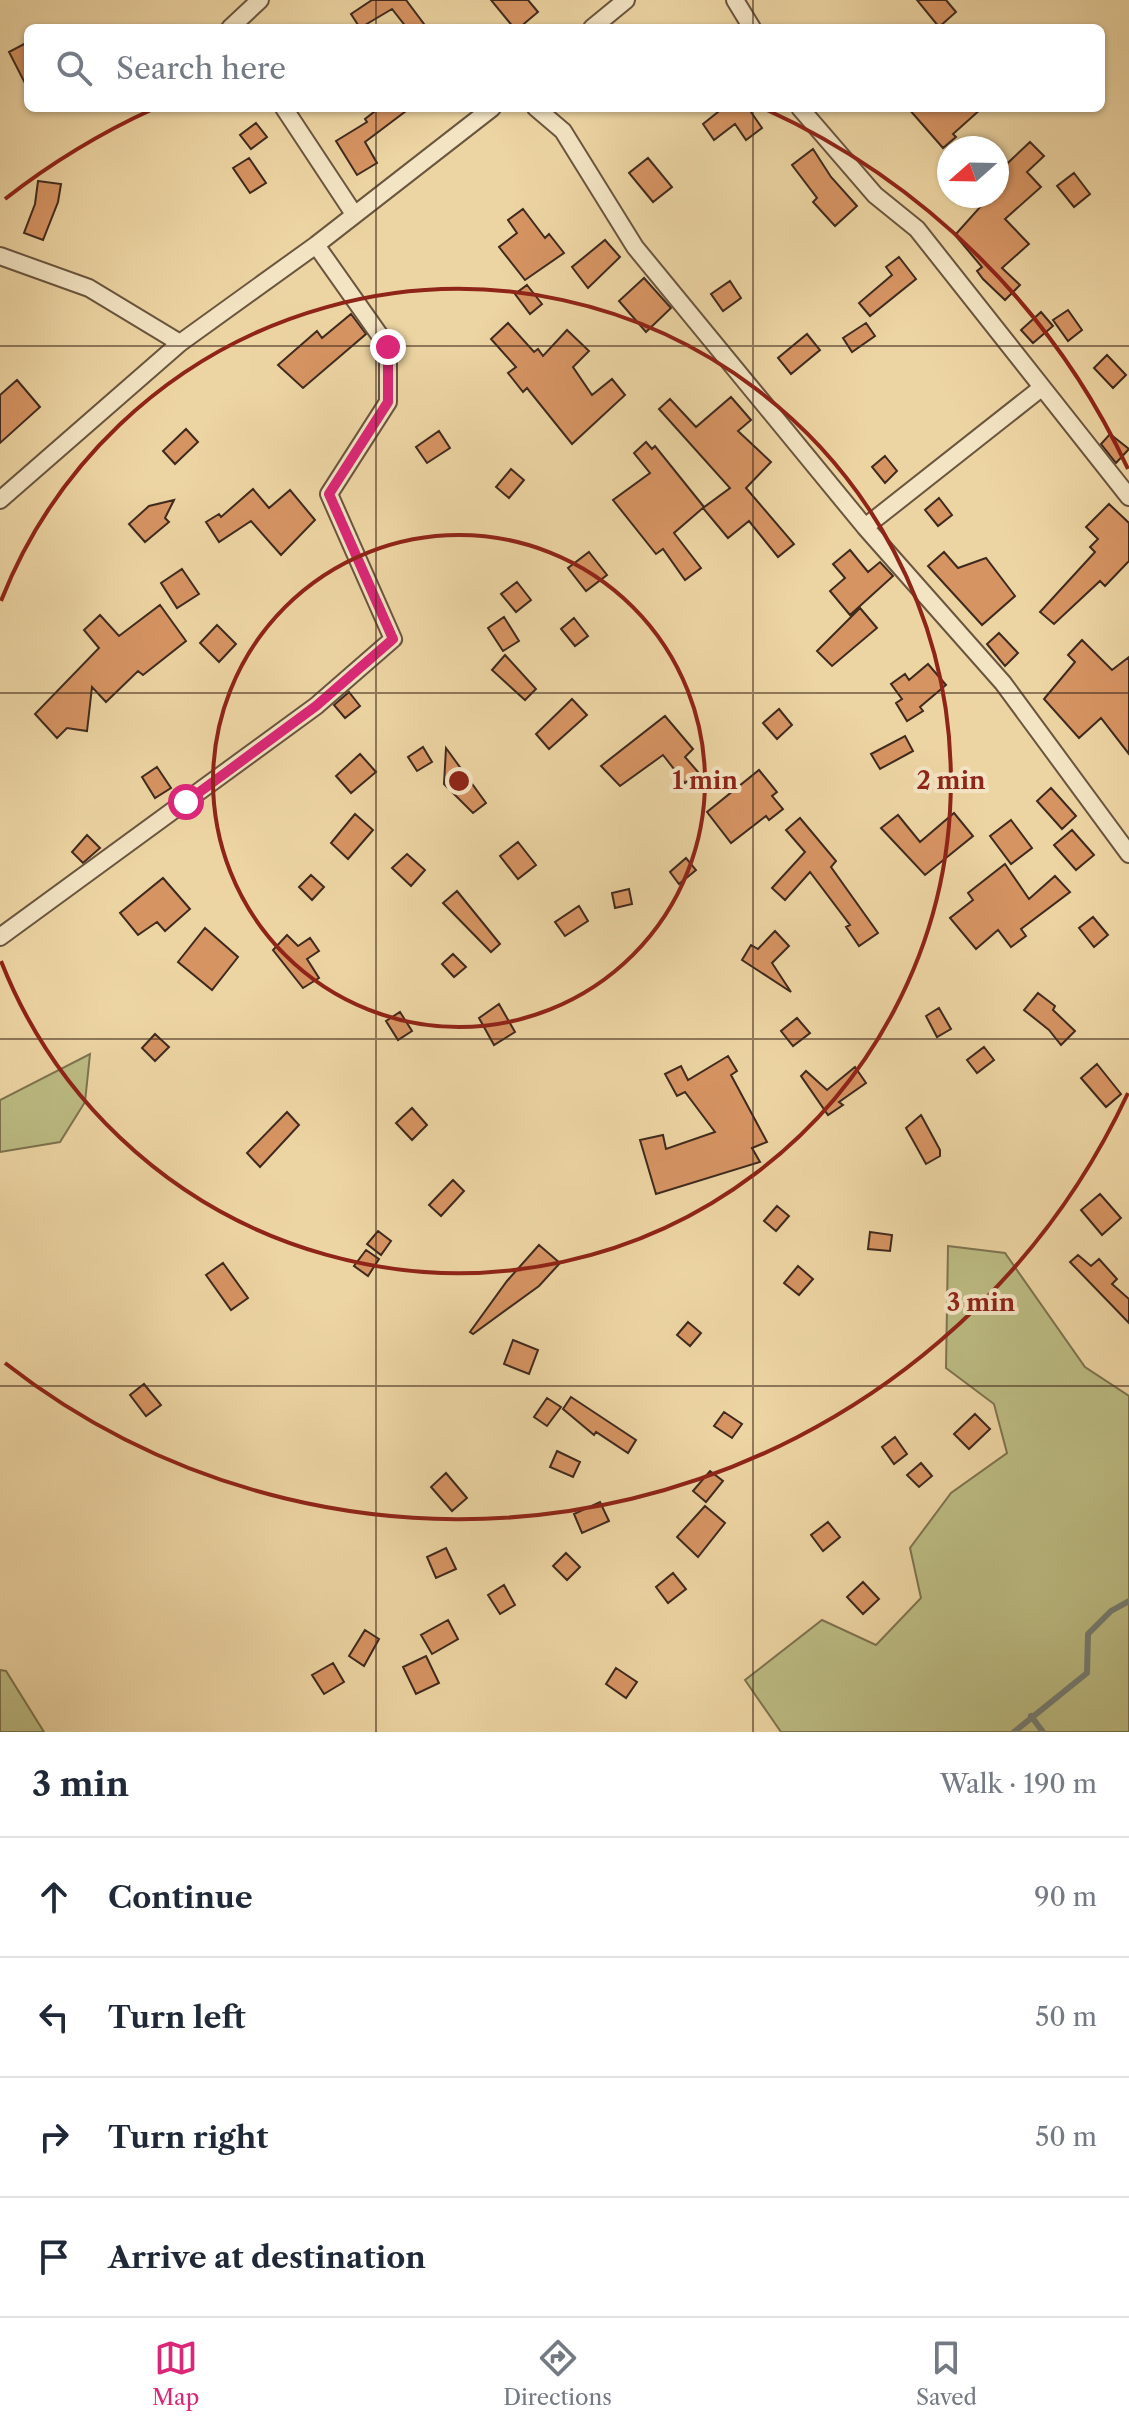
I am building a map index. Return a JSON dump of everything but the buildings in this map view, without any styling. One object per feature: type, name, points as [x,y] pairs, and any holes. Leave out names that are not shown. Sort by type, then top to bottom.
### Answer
[{"type":"street","points":[[234,24],[260,0]]},
{"type":"street","points":[[597,24],[626,0]]},
{"type":"street","points":[[735,0],[750,24]]},
{"type":"street","points":[[287,112],[354,214]]},
{"type":"street","points":[[0,500],[180,343],[316,245],[487,112]]},
{"type":"street","points":[[541,112],[563,131],[635,247],[865,527],[1003,683],[1129,854]]},
{"type":"street","points":[[803,112],[875,195],[917,229],[1040,389],[1129,497]]},
{"type":"street","points":[[0,937],[316,706],[393,639],[329,494],[388,402],[388,347],[316,245]]},
{"type":"street","points":[[0,256],[89,288],[180,343]]},
{"type":"street","points":[[865,527],[1040,389]]},
{"type":"green space","points":[[90,1054],[85,1102],[60,1142],[0,1152],[0,1100]]},
{"type":"green space","points":[[948,1246],[1005,1253],[1085,1367],[1129,1396],[1129,1732],[781,1732],[745,1680],[822,1620],[876,1645],[921,1598],[910,1548],[951,1493],[1007,1453],[994,1404],[946,1368]]},
{"type":"green space","points":[[0,1670],[6,1671],[44,1732],[0,1732]]},
{"type":"waterway","points":[[1014,1732],[1087,1673],[1088,1634],[1111,1611],[1129,1601]]},
{"type":"waterway","points":[[1031,1716],[1043,1732]]},
{"type":"route","points":[[186,802],[316,706],[393,639],[329,494],[388,402],[388,347]]}]
